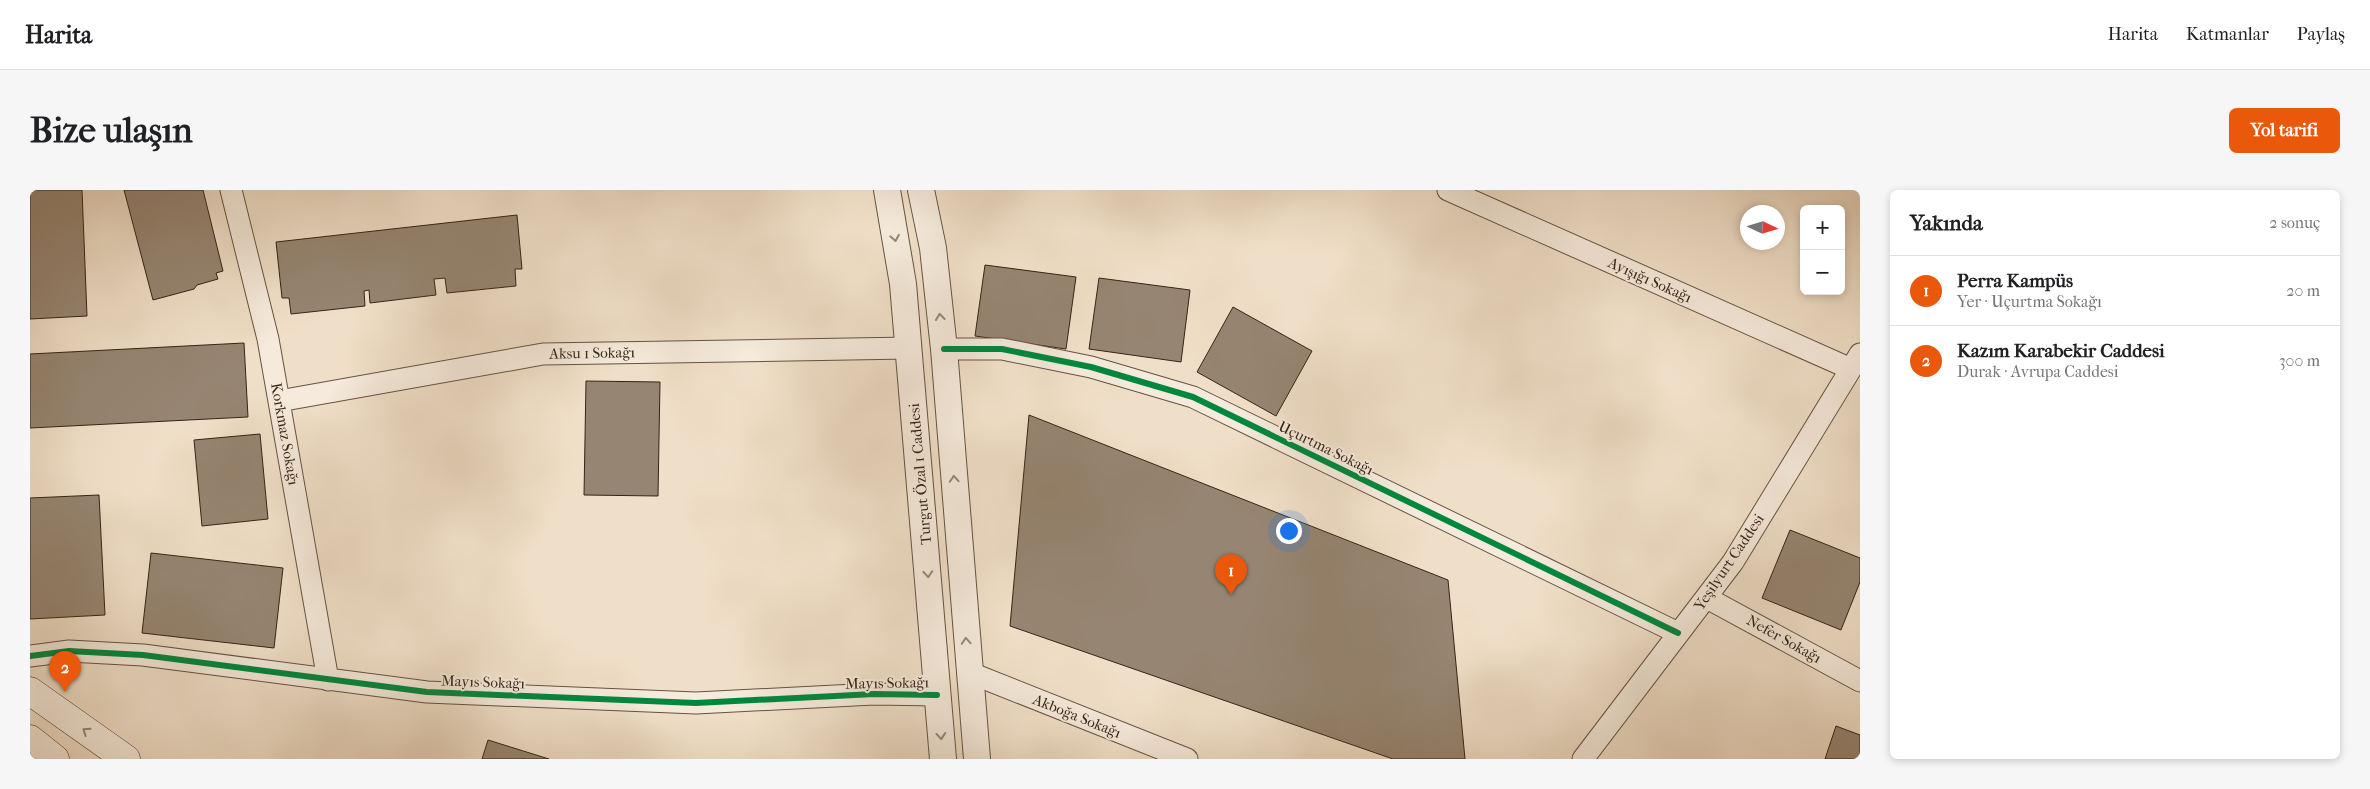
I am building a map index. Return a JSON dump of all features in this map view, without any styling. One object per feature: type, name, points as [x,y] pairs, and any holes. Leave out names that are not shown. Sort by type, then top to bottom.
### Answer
[{"type":"main road","points":[[30,691],[126,759]]},
{"type":"main road","points":[[30,739],[55,759]]},
{"type":"street","name":"Korkmaz Sokağı","points":[[231,190],[268,339],[328,680]]},
{"type":"street","name":"Turgut Özal 1 Caddesi","points":[[887,190],[903,284],[943,759]]},
{"type":"street","points":[[922,190],[933,248],[944,349],[968,672],[977,759]]},
{"type":"street","name":"Ayışığı Sokağı","points":[[1448,190],[1856,362]]},
{"type":"street","name":"Aksu 1 Sokağı","points":[[279,401],[543,354],[909,348]]},
{"type":"street","name":"Uçurtma Sokağı","points":[[944,349],[1002,350],[1091,368],[1193,397],[1678,632]]},
{"type":"street","name":"Yeşilyurt Caddesi","points":[[1584,759],[1678,632],[1707,598],[1733,562],[1856,362]]},
{"type":"street","name":"Nefer Sokağı","points":[[1707,598],[1860,681]]},
{"type":"street","name":"Mayıs Sokağı","points":[[30,656],[69,651],[143,655],[428,692],[696,703],[874,694],[937,695]]},
{"type":"street","name":"Akboğa Sokağı","points":[[968,672],[1186,759]]},
{"type":"building","points":[[30,190],[82,190],[87,316],[30,319]]},
{"type":"building","points":[[124,190],[203,190],[223,271],[216,273],[218,279],[197,285],[194,289],[153,300]]},
{"type":"building","points":[[517,215],[522,269],[515,269],[516,286],[447,293],[445,278],[434,279],[436,295],[370,303],[369,290],[364,291],[365,306],[291,314],[289,298],[282,298],[276,242]]},
{"type":"building","points":[[985,265],[1076,277],[1066,349],[975,336]]},
{"type":"building","points":[[1099,278],[1190,290],[1181,362],[1089,349]]},
{"type":"building","points":[[1233,307],[1312,351],[1276,416],[1197,372]]},
{"type":"building","points":[[244,343],[248,417],[30,428],[30,354]]},
{"type":"building","points":[[586,381],[660,382],[658,496],[584,495]]},
{"type":"building","points":[[1029,415],[1448,580],[1465,759],[1393,759],[1010,626]]},
{"type":"building","points":[[260,434],[268,519],[202,526],[194,440]]},
{"type":"building","points":[[99,495],[105,615],[30,619],[30,498]]},
{"type":"building","points":[[1790,530],[1860,558],[1860,582],[1841,630],[1762,598]]},
{"type":"building","points":[[151,553],[283,568],[274,648],[142,633]]},
{"type":"building","points":[[1836,726],[1860,735],[1860,759],[1825,759]]},
{"type":"building","points":[[488,740],[549,759],[482,759]]},
{"type":"cycle path","points":[[944,349],[1002,349],[1091,367],[1193,397],[1678,633]]},
{"type":"cycle path","points":[[30,656],[69,651],[143,655],[427,692],[696,703],[874,694],[937,695]]},
{"type":"place","name":"Perra Kampüs","points":[[1231,595]]},
{"type":"place","name":"Kazım Karabekir Caddesi","points":[[65,692]]}]
